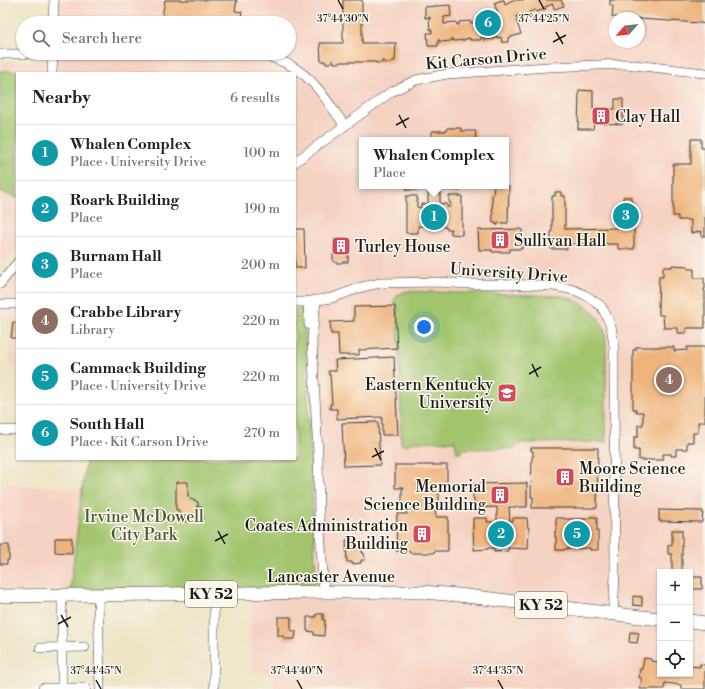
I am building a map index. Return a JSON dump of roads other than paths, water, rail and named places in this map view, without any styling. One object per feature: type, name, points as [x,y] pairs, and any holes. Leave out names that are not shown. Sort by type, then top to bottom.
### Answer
[{"type":"main road","name":"Lancaster Avenue","points":[[0,596],[422,592],[657,619]]},
{"type":"main road","points":[[693,621],[705,623]]},
{"type":"street","points":[[53,16],[54,0]]},
{"type":"street","points":[[0,54],[16,54]]},
{"type":"street","points":[[52,72],[53,60]]},
{"type":"street","points":[[278,60],[302,73],[319,90],[345,126]]},
{"type":"street","name":"Kit Carson Drive","points":[[296,161],[391,92],[416,80],[447,74],[625,64],[705,73]]},
{"type":"street","points":[[0,284],[16,264]]},
{"type":"street","name":"University Drive","points":[[296,302],[332,298],[362,287],[380,283],[437,282],[554,286],[574,290],[591,298],[601,306],[611,326],[614,344],[614,614]]},
{"type":"street","points":[[312,300],[312,340],[318,454],[319,514],[324,592]]},
{"type":"street","points":[[0,304],[16,304]]},
{"type":"street","points":[[0,430],[16,430]]},
{"type":"street","points":[[214,594],[214,689]]},
{"type":"street","points":[[62,595],[62,689]]},
{"type":"street","points":[[98,595],[100,689]]},
{"type":"street","points":[[40,648],[85,647]]},
{"type":"street","points":[[43,688],[86,688]]},
{"type":"place","name":"South Hall","points":[[488,23]]},
{"type":"place","name":"Clay Hall","points":[[601,116]]},
{"type":"place","name":"Burnam Hall","points":[[626,216]]},
{"type":"place","name":"Whalen Complex","points":[[434,217]]},
{"type":"place","name":"Sullivan Hall","points":[[500,240]]},
{"type":"place","name":"Turley House","points":[[341,246]]},
{"type":"place","name":"Crabbe Library","points":[[669,380]]},
{"type":"place","name":"Eastern Kentucky University","points":[[507,393]]},
{"type":"place","name":"Moore Science Building","points":[[565,477]]},
{"type":"place","name":"Memorial Science Building","points":[[500,495]]},
{"type":"place","name":"Coates Administration Building","points":[[422,534]]},
{"type":"place","name":"Roark Building","points":[[501,534]]},
{"type":"place","name":"Cammack Building","points":[[577,534]]},
{"type":"park label","name":"Irvine McDowell City Park","points":[[144,525]]}]
